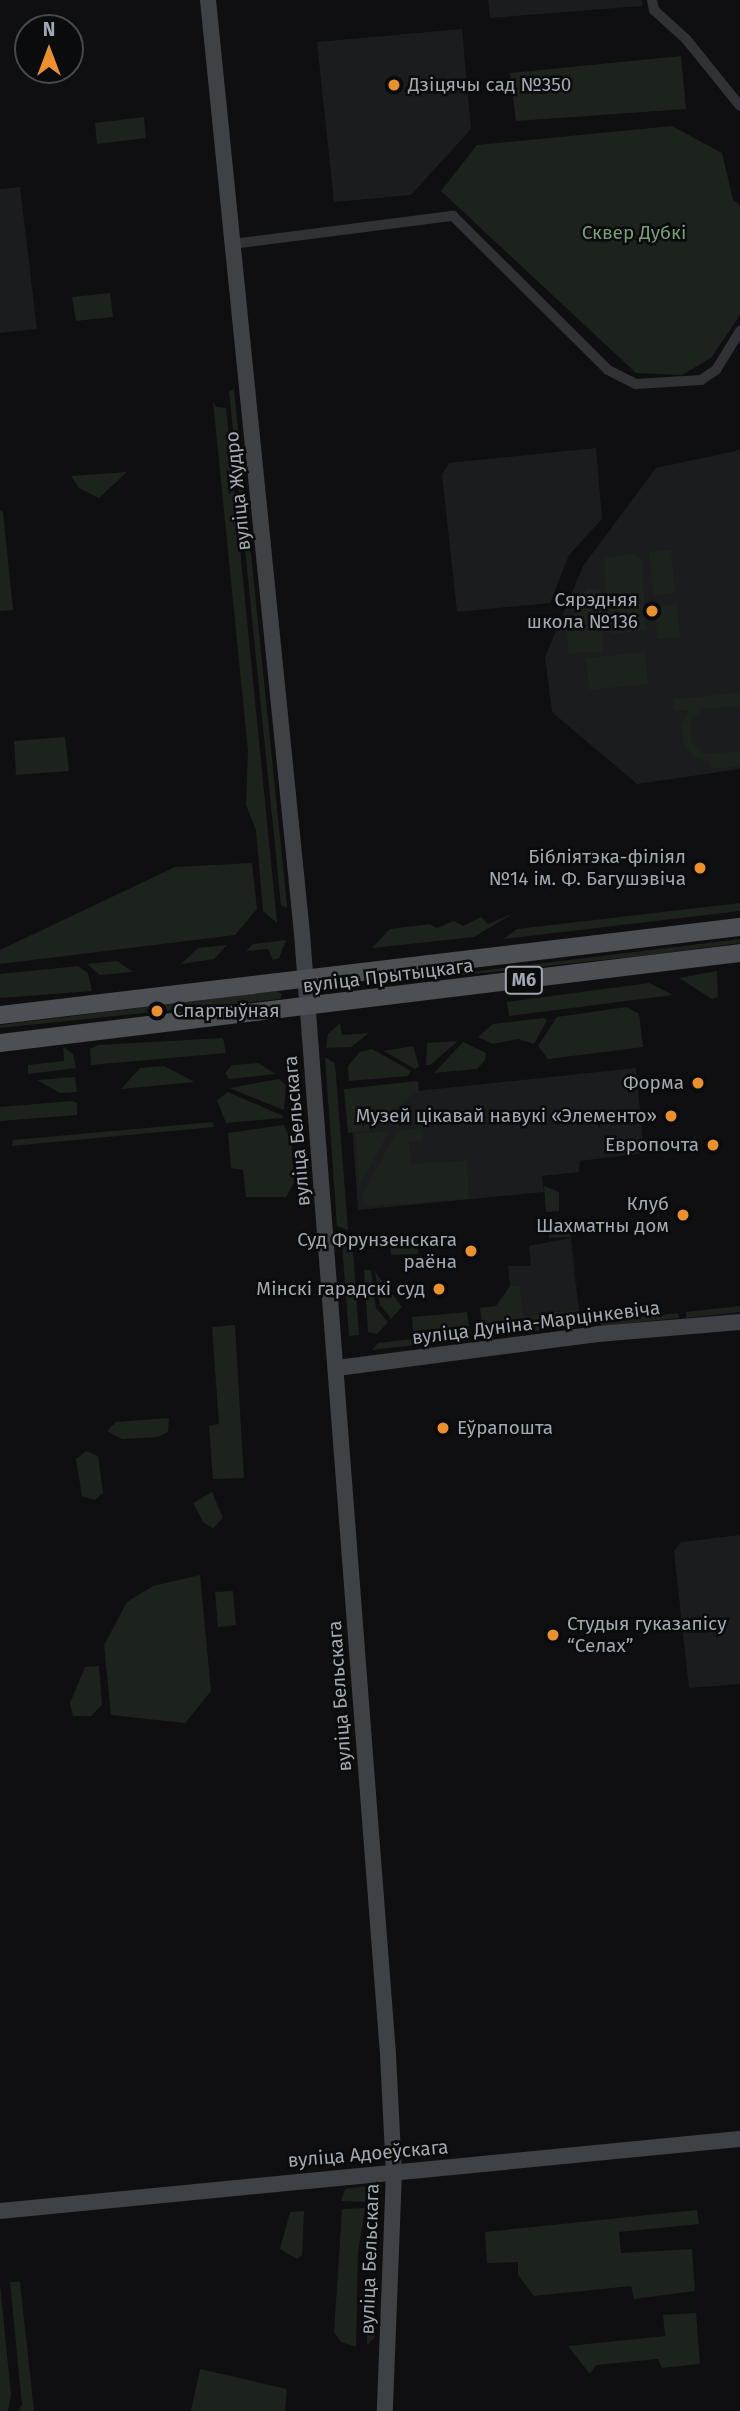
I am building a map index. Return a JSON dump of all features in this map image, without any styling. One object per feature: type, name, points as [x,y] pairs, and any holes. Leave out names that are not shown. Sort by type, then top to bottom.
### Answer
[{"type":"main road","name":"вуліца Жудро","points":[[208,0],[306,978]]},
{"type":"main road","name":"вуліца Прытыцкага","points":[[0,1015],[740,927]]},
{"type":"main road","name":"вуліца Прытыцкага","points":[[0,1043],[740,953]]},
{"type":"main road","name":"вуліца Бельскага","points":[[306,978],[337,1367],[394,2172],[385,2411]]},
{"type":"main road","name":"вуліца Дуніна-Марцінкевіча","points":[[337,1367],[740,1322]]},
{"type":"main road","name":"вуліца Адоеўскага","points":[[0,2211],[740,2139]]},
{"type":"street","points":[[652,0],[654,10],[686,39],[740,106]]},
{"type":"street","points":[[233,244],[453,216],[608,370],[636,384],[701,380],[716,370],[740,331]]},
{"type":"shaded area","points":[[488,0],[642,0],[642,6],[490,18]]},
{"type":"shaded area","name":"Дзіцячы сад №350","points":[[462,29],[471,129],[411,195],[334,202],[317,42]]},
{"type":"shaded area","points":[[20,187],[37,329],[0,333],[0,189]]},
{"type":"shaded area","points":[[596,448],[602,519],[569,555],[550,603],[457,612],[442,475],[449,463]]},
{"type":"shaded area","name":"Сярэдняя школа №136","points":[[740,450],[740,769],[637,784],[552,712],[545,657],[583,566],[656,468]]},
{"type":"shaded area","points":[[636,1068],[644,1153],[580,1161],[579,1172],[542,1176],[544,1192],[358,1210],[350,1098]]},
{"type":"shaded area","points":[[570,1238],[579,1309],[524,1316],[520,1286],[510,1286],[508,1266],[531,1266],[529,1246]]},
{"type":"shaded area","points":[[740,1535],[740,1684],[689,1688],[674,1551],[681,1542]]},
{"type":"green space","points":[[681,56],[686,109],[516,121],[510,73]]},
{"type":"green space","points":[[144,117],[146,138],[97,144],[95,123]]},
{"type":"green space","name":"Сквер Дубкі","points":[[672,126],[722,153],[733,200],[740,206],[740,315],[711,358],[682,375],[636,373],[441,191],[477,145]]},
{"type":"green space","points":[[110,293],[113,317],[76,321],[72,297]]},
{"type":"green space","points":[[234,389],[286,908],[281,905],[229,391]]},
{"type":"green space","points":[[213,401],[216,407],[226,408],[277,923],[263,911],[256,830],[246,805],[248,751]]},
{"type":"green space","points":[[127,472],[99,498],[79,488],[71,476]]},
{"type":"green space","points":[[0,510],[3,512],[13,610],[0,611]]},
{"type":"green space","points":[[671,550],[675,593],[654,595],[649,552]]},
{"type":"green space","points":[[634,553],[642,560],[646,630],[613,634],[608,629],[604,558]]},
{"type":"green space","points":[[586,589],[600,589],[603,652],[568,653],[567,630],[577,629],[576,609],[587,609]]},
{"type":"green space","points":[[677,604],[680,637],[657,639],[655,606]]},
{"type":"green space","points":[[645,652],[648,684],[589,690],[586,658]]},
{"type":"green space","points":[[740,693],[740,706],[703,709],[691,720],[691,741],[702,753],[740,752],[740,766],[711,769],[709,761],[694,758],[684,744],[681,728],[688,710],[674,711],[673,699]]},
{"type":"green space","points":[[65,737],[69,771],[16,775],[14,741]]},
{"type":"green space","points":[[252,863],[257,909],[235,935],[0,964],[0,950],[175,867]]},
{"type":"green space","points":[[740,903],[740,911],[503,939],[517,929]]},
{"type":"green space","points":[[512,914],[474,937],[372,948],[390,929],[430,924],[437,928],[454,921],[463,926],[481,917],[488,924]]},
{"type":"green space","points":[[740,939],[740,943],[649,955],[341,988]]},
{"type":"green space","points":[[286,940],[279,958],[273,960],[268,949],[246,951],[253,944]]},
{"type":"green space","points":[[227,945],[214,959],[181,964],[198,948]]},
{"type":"green space","points":[[117,961],[133,972],[100,975],[87,964]]},
{"type":"green space","points":[[78,966],[88,973],[92,991],[0,998],[0,974]]},
{"type":"green space","points":[[717,971],[718,997],[712,999],[679,978]]},
{"type":"green space","points":[[649,983],[673,995],[509,1016],[507,1002]]},
{"type":"green space","points":[[276,991],[282,994],[280,999],[0,1028],[0,1025]]},
{"type":"green space","points":[[627,1007],[639,1014],[643,1047],[548,1059],[538,1046],[557,1017]]},
{"type":"green space","points":[[544,1018],[547,1020],[534,1044],[518,1039],[493,1044],[478,1037],[493,1024]]},
{"type":"green space","points":[[340,1023],[342,1035],[369,1033],[351,1047],[326,1048],[328,1034]]},
{"type":"green space","points":[[223,1038],[226,1053],[91,1065],[90,1049],[98,1045]]},
{"type":"green space","points":[[458,1041],[430,1065],[426,1065],[427,1043]]},
{"type":"green space","points":[[463,1042],[486,1053],[485,1060],[477,1069],[434,1073]]},
{"type":"green space","points":[[413,1046],[419,1066],[415,1069],[384,1051]]},
{"type":"green space","points":[[63,1047],[73,1054],[76,1068],[28,1074],[28,1065],[64,1061]]},
{"type":"green space","points":[[372,1049],[411,1071],[408,1076],[349,1081],[348,1066],[360,1052]]},
{"type":"green space","points":[[325,1057],[335,1063],[348,1230],[337,1226]]},
{"type":"green space","points":[[258,1063],[276,1074],[229,1079],[225,1073],[232,1065]]},
{"type":"green space","points":[[164,1066],[195,1082],[121,1089],[140,1068]]},
{"type":"green space","points":[[75,1077],[77,1092],[60,1093],[37,1080]]},
{"type":"green space","points":[[279,1079],[286,1085],[284,1110],[229,1088]]},
{"type":"green space","points":[[418,1081],[419,1090],[370,1130],[348,1133],[344,1089]]},
{"type":"green space","points":[[228,1092],[283,1116],[226,1123],[217,1100]]},
{"type":"green space","points":[[72,1101],[77,1103],[77,1115],[0,1121],[0,1107]]},
{"type":"green space","points":[[213,1122],[214,1127],[12,1146],[13,1140]]},
{"type":"green space","points":[[284,1125],[291,1140],[294,1182],[286,1197],[246,1197],[243,1170],[231,1168],[228,1133]]},
{"type":"green space","points":[[421,1128],[423,1140],[409,1142],[411,1164],[467,1161],[469,1199],[370,1206],[361,1198],[397,1131]]},
{"type":"green space","points":[[389,1131],[359,1187],[356,1134]]},
{"type":"green space","points":[[544,1186],[559,1192],[559,1211],[546,1212]]},
{"type":"green space","points":[[547,1221],[564,1223],[570,1230],[578,1295],[570,1237],[549,1238]]},
{"type":"green space","points":[[416,1234],[418,1254],[391,1255],[390,1236]]},
{"type":"green space","points":[[352,1236],[359,1335],[349,1336],[342,1243]]},
{"type":"green space","points":[[364,1270],[371,1270],[376,1308],[388,1322],[377,1334],[368,1332]]},
{"type":"green space","points":[[375,1272],[402,1307],[391,1319],[380,1305]]},
{"type":"green space","points":[[510,1286],[520,1286],[524,1316],[579,1309],[580,1315],[482,1325],[480,1308],[496,1306]]},
{"type":"green space","points":[[740,1306],[740,1312],[686,1318],[686,1312]]},
{"type":"green space","points":[[467,1312],[469,1326],[413,1331],[412,1317]]},
{"type":"green space","points":[[678,1313],[679,1318],[602,1326],[599,1322]]},
{"type":"green space","points":[[589,1319],[579,1326],[490,1336],[485,1332]]},
{"type":"green space","points":[[235,1325],[244,1478],[213,1479],[209,1426],[219,1424],[212,1327]]},
{"type":"green space","points":[[471,1332],[468,1339],[372,1350],[378,1343]]},
{"type":"green space","points":[[169,1418],[168,1432],[158,1437],[122,1439],[107,1431],[116,1422]]},
{"type":"green space","points":[[86,1451],[98,1456],[103,1493],[95,1500],[82,1496],[76,1459]]},
{"type":"green space","points":[[212,1492],[223,1518],[213,1528],[204,1523],[193,1503]]},
{"type":"green space","points":[[200,1575],[211,1691],[185,1723],[111,1715],[104,1645],[127,1602],[153,1586]]},
{"type":"green space","points":[[233,1591],[236,1625],[218,1627],[215,1592]]},
{"type":"green space","points":[[99,1666],[102,1705],[91,1716],[73,1716],[70,1703],[85,1667]]},
{"type":"green space","points":[[365,2186],[366,2202],[341,2201],[345,2189]]},
{"type":"green space","points":[[365,2208],[358,2253],[356,2347],[341,2342],[334,2332],[342,2209]]},
{"type":"green space","points":[[697,2210],[699,2224],[619,2232],[621,2253],[692,2249],[695,2291],[634,2299],[631,2286],[534,2296],[518,2275],[518,2262],[487,2263],[485,2232]]},
{"type":"green space","points":[[304,2211],[302,2255],[297,2259],[280,2249],[290,2212]]},
{"type":"green space","points":[[10,2282],[20,2282],[34,2411],[18,2411],[22,2405]]},
{"type":"green space","points":[[0,2284],[11,2395],[8,2411],[0,2411]]},
{"type":"green space","points":[[368,2298],[376,2298],[375,2337],[367,2345]]},
{"type":"green space","points":[[696,2313],[700,2364],[662,2368],[658,2359],[596,2365],[590,2374],[568,2346],[665,2336],[663,2315]]},
{"type":"green space","points":[[200,2369],[287,2389],[285,2411],[191,2411]]},
{"type":"place","name":"Дзіцячы сад №350","points":[[394,85]]},
{"type":"place","name":"Сярэдняя школа №136","points":[[652,611]]},
{"type":"place","name":"Бібліятэка-філіял №14 ім. Ф. Багушэвіча","points":[[700,868]]},
{"type":"place","name":"Спартыўная","points":[[157,1011]]},
{"type":"place","name":"Форма","points":[[698,1083]]},
{"type":"place","name":"Музей цікавай навукі «Элементо»","points":[[671,1116]]},
{"type":"place","name":"Европочта","points":[[713,1145]]},
{"type":"place","name":"Клуб Шахматны дом","points":[[683,1215]]},
{"type":"place","name":"Суд Фрунзенскага раёна","points":[[471,1251]]},
{"type":"place","name":"Мінскі гарадскі суд","points":[[439,1289]]},
{"type":"place","name":"Еўрапошта","points":[[443,1428]]},
{"type":"place","name":"Студыя гуказапісу “Селах”","points":[[553,1635]]}]
